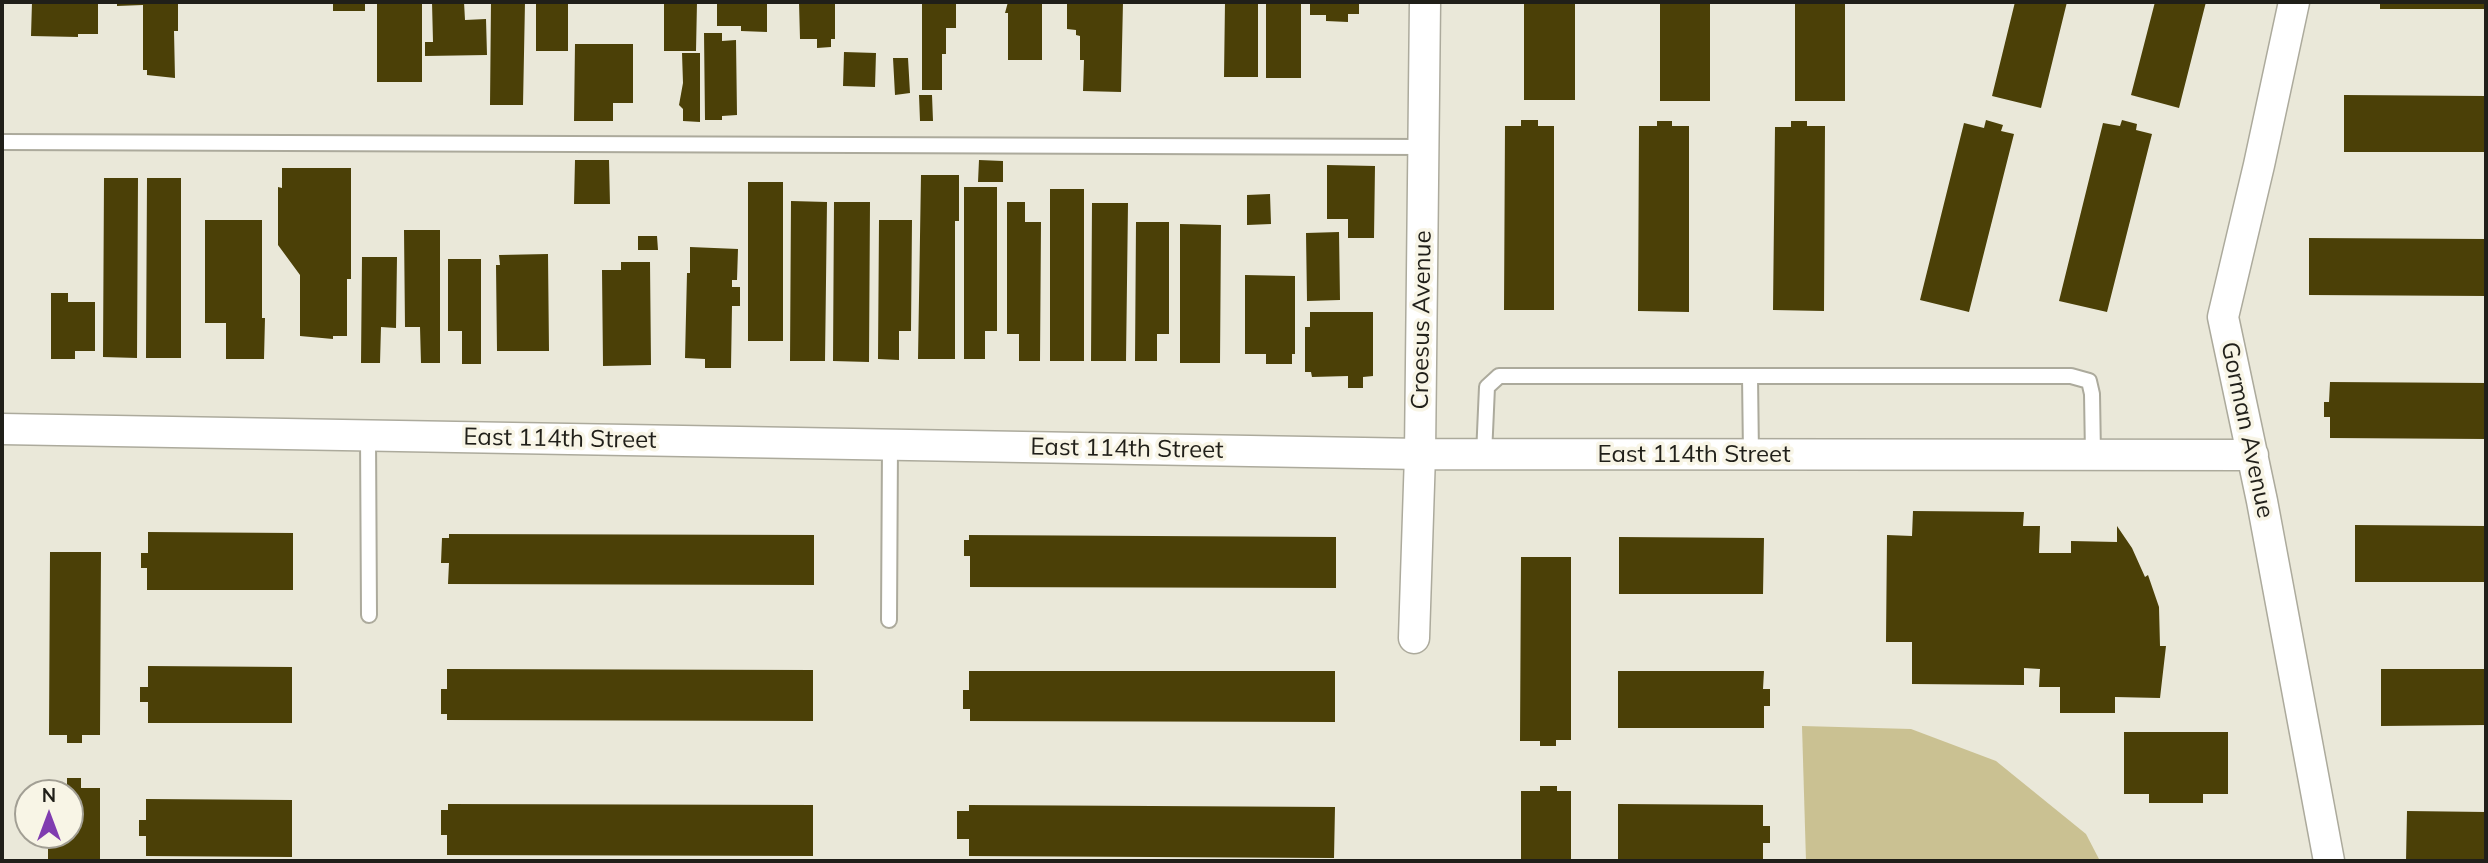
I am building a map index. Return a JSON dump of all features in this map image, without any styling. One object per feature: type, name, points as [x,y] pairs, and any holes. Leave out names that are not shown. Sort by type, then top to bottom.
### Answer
[{"type":"street","name":"Croesus Avenue","points":[[1414,638],[1420,454],[1425,2]]},
{"type":"street","name":"Gorman Avenue","points":[[2294,2],[2223,317],[2253,455],[2329,861]]},
{"type":"street","name":"East 114th Street","points":[[2,429],[1420,454],[2253,455]]},
{"type":"lane","points":[[2,142],[1424,147]]},
{"type":"lane","points":[[1484,454],[1487,387],[1499,376],[2071,376],[2087,378],[2092,394],[2093,455]]},
{"type":"lane","points":[[1750,376],[1751,454]]},
{"type":"lane","points":[[368,436],[369,615]]},
{"type":"lane","points":[[889,621],[890,444]]},
{"type":"shaded area","points":[[1802,726],[1911,729],[1996,761],[2086,834],[2100,861],[1806,861]]},
{"type":"building","points":[[32,2],[98,2],[98,34],[78,34],[78,37],[31,36]]},
{"type":"building","points":[[117,2],[178,2],[178,31],[174,31],[175,78],[147,75],[147,70],[143,70],[143,5],[117,6]]},
{"type":"building","points":[[333,2],[365,2],[365,11],[333,11]]},
{"type":"building","points":[[377,2],[422,2],[422,82],[377,82]]},
{"type":"building","points":[[432,2],[464,2],[465,20],[486,19],[487,55],[425,56],[425,42],[433,42]]},
{"type":"building","points":[[491,2],[525,2],[523,105],[490,105]]},
{"type":"building","points":[[536,2],[568,2],[568,51],[536,51]]},
{"type":"building","points":[[664,2],[697,2],[696,51],[664,51]]},
{"type":"building","points":[[717,2],[767,2],[767,32],[741,31],[741,26],[717,26]]},
{"type":"building","points":[[799,2],[835,2],[835,39],[831,39],[831,47],[817,48],[817,39],[800,39]]},
{"type":"building","points":[[922,2],[956,2],[956,28],[946,28],[946,54],[942,54],[942,90],[922,90]]},
{"type":"building","points":[[1008,2],[1042,2],[1042,60],[1008,60],[1008,13],[1005,13]]},
{"type":"building","points":[[1067,2],[1123,2],[1121,92],[1083,91],[1084,60],[1080,60],[1080,36],[1076,35],[1076,30],[1067,29]]},
{"type":"building","points":[[1225,2],[1258,2],[1258,77],[1224,77]]},
{"type":"building","points":[[1266,2],[1301,2],[1301,78],[1266,78]]},
{"type":"building","points":[[1310,2],[1359,2],[1359,14],[1348,14],[1348,22],[1326,21],[1326,15],[1310,15]]},
{"type":"building","points":[[1524,2],[1575,2],[1575,100],[1524,100]]},
{"type":"building","points":[[1660,2],[1710,2],[1710,101],[1660,101]]},
{"type":"building","points":[[1795,2],[1845,2],[1845,101],[1795,101]]},
{"type":"building","points":[[2015,2],[2067,2],[2041,108],[1992,96]]},
{"type":"building","points":[[2155,2],[2206,2],[2179,108],[2131,95]]},
{"type":"building","points":[[2380,2],[2486,2],[2486,9],[2380,9]]},
{"type":"building","points":[[704,33],[722,33],[722,41],[736,40],[737,115],[722,116],[722,120],[705,120]]},
{"type":"building","points":[[575,44],[633,44],[633,103],[613,103],[613,121],[574,121]]},
{"type":"building","points":[[844,52],[876,53],[875,87],[843,86]]},
{"type":"building","points":[[682,53],[700,53],[700,122],[683,121],[683,109],[679,105],[683,83]]},
{"type":"building","points":[[893,58],[908,58],[910,93],[895,95]]},
{"type":"building","points":[[919,95],[932,95],[933,121],[920,121]]},
{"type":"building","points":[[2344,95],[2486,96],[2486,152],[2344,152]]},
{"type":"building","points":[[1521,120],[1538,120],[1538,126],[1554,126],[1554,310],[1504,310],[1505,126],[1521,126]]},
{"type":"building","points":[[1986,120],[2003,125],[2001,131],[2014,134],[1969,312],[1920,300],[1964,123],[1984,128]]},
{"type":"building","points":[[2122,120],[2137,124],[2136,130],[2152,134],[2107,312],[2059,301],[2103,123],[2120,126]]},
{"type":"building","points":[[1657,121],[1672,121],[1672,126],[1689,126],[1689,312],[1638,311],[1639,126],[1657,126]]},
{"type":"building","points":[[1791,121],[1807,121],[1807,126],[1825,126],[1824,311],[1773,310],[1775,127],[1791,127]]},
{"type":"building","points":[[575,160],[609,160],[610,204],[574,204]]},
{"type":"building","points":[[979,160],[1003,161],[1003,182],[978,182]]},
{"type":"building","points":[[1327,165],[1375,166],[1374,238],[1348,238],[1348,219],[1327,219]]},
{"type":"building","points":[[282,168],[351,168],[351,279],[347,279],[347,336],[333,336],[333,339],[300,336],[300,275],[278,245],[278,187],[282,188]]},
{"type":"building","points":[[921,175],[959,175],[959,221],[955,221],[955,359],[918,359]]},
{"type":"building","points":[[104,178],[138,178],[137,358],[103,357]]},
{"type":"building","points":[[147,178],[181,178],[181,358],[146,358]]},
{"type":"building","points":[[748,182],[783,182],[783,341],[748,341]]},
{"type":"building","points":[[964,187],[997,187],[997,331],[985,331],[985,359],[964,359]]},
{"type":"building","points":[[1050,189],[1084,189],[1084,361],[1050,361]]},
{"type":"building","points":[[1270,194],[1271,224],[1247,225],[1247,195]]},
{"type":"building","points":[[791,201],[827,202],[825,361],[790,361]]},
{"type":"building","points":[[834,202],[870,202],[869,362],[833,361]]},
{"type":"building","points":[[1007,202],[1025,202],[1025,222],[1041,222],[1040,361],[1019,361],[1019,334],[1007,334]]},
{"type":"building","points":[[1092,203],[1128,203],[1126,361],[1091,361]]},
{"type":"building","points":[[205,220],[262,220],[264,359],[226,359],[226,323],[205,323]]},
{"type":"building","points":[[879,220],[912,220],[911,331],[899,331],[899,360],[878,359]]},
{"type":"building","points":[[1136,222],[1169,222],[1169,334],[1157,334],[1157,361],[1135,361]]},
{"type":"building","points":[[1180,224],[1221,225],[1220,363],[1180,363]]},
{"type":"building","points":[[404,230],[440,230],[440,363],[421,363],[420,327],[405,327]]},
{"type":"building","points":[[1339,232],[1340,300],[1307,301],[1306,233]]},
{"type":"building","points":[[638,236],[657,236],[658,250],[638,250]]},
{"type":"building","points":[[2309,238],[2486,239],[2486,296],[2309,295]]},
{"type":"building","points":[[690,247],[738,249],[737,280],[732,280],[732,287],[740,287],[740,306],[732,306],[731,368],[705,368],[705,359],[685,358]]},
{"type":"building","points":[[548,254],[549,351],[497,351],[496,265],[500,265],[499,255]]},
{"type":"building","points":[[362,257],[397,257],[396,328],[381,327],[380,363],[361,363]]},
{"type":"building","points":[[448,259],[481,259],[481,364],[462,364],[462,331],[448,331]]},
{"type":"building","points":[[621,262],[650,262],[651,365],[603,366],[602,270],[621,270]]},
{"type":"building","points":[[1245,275],[1295,276],[1295,354],[1292,354],[1292,364],[1266,364],[1266,354],[1245,354]]},
{"type":"building","points":[[51,293],[68,293],[68,302],[95,302],[95,351],[75,351],[75,359],[51,359]]},
{"type":"building","points":[[1310,312],[1373,312],[1373,376],[1363,377],[1363,388],[1348,388],[1348,376],[1312,377],[1311,372],[1305,372],[1305,327],[1310,327]]},
{"type":"building","points":[[2330,382],[2486,383],[2486,439],[2330,438],[2330,417],[2324,417],[2324,402],[2329,402]]},
{"type":"building","points":[[1913,511],[2024,512],[2023,526],[2040,526],[2039,553],[2071,553],[2071,541],[2117,542],[2117,526],[2132,548],[2145,577],[2148,575],[2159,607],[2160,646],[2166,646],[2160,698],[2115,697],[2115,713],[2060,713],[2060,687],[2039,687],[2040,669],[2024,668],[2024,685],[1912,684],[1912,642],[1886,642],[1887,535],[1912,536]]},
{"type":"building","points":[[2355,525],[2486,526],[2486,582],[2355,582]]},
{"type":"building","points":[[148,532],[293,533],[293,590],[147,590],[147,568],[141,568],[141,553],[148,553]]},
{"type":"building","points":[[449,534],[814,535],[814,585],[448,584],[449,563],[441,563],[442,538],[449,538]]},
{"type":"building","points":[[969,535],[1336,537],[1336,588],[970,587],[970,556],[964,556],[964,540],[969,540]]},
{"type":"building","points":[[1619,537],[1764,538],[1763,594],[1619,594]]},
{"type":"building","points":[[50,552],[101,552],[100,735],[82,735],[82,743],[67,743],[67,735],[49,735]]},
{"type":"building","points":[[1521,557],[1571,557],[1571,740],[1556,740],[1556,746],[1540,746],[1540,741],[1520,741]]},
{"type":"building","points":[[148,666],[292,667],[292,723],[148,723],[148,702],[140,702],[140,687],[148,687]]},
{"type":"building","points":[[447,669],[813,670],[813,721],[447,720],[447,714],[441,714],[441,689],[447,689]]},
{"type":"building","points":[[2381,669],[2486,669],[2486,725],[2381,726]]},
{"type":"building","points":[[969,671],[1335,671],[1335,722],[970,721],[970,709],[963,709],[963,690],[969,690]]},
{"type":"building","points":[[1618,671],[1764,671],[1763,689],[1770,689],[1770,706],[1764,706],[1764,728],[1618,728]]},
{"type":"building","points":[[2124,732],[2228,732],[2228,794],[2203,794],[2203,803],[2149,803],[2149,794],[2124,794]]},
{"type":"building","points":[[1540,786],[1557,786],[1557,791],[1571,791],[1571,861],[1521,861],[1521,791],[1540,791]]},
{"type":"building","points":[[84,788],[100,788],[100,861],[48,861],[48,849],[84,849]]},
{"type":"building","points":[[146,799],[292,800],[292,857],[146,856],[146,836],[139,836],[139,820],[146,820]]},
{"type":"building","points":[[448,804],[813,805],[813,856],[447,855],[447,835],[441,835],[441,810],[448,810]]},
{"type":"building","points":[[1618,804],[1763,805],[1763,826],[1770,826],[1770,843],[1763,843],[1763,861],[1618,860]]},
{"type":"building","points":[[969,805],[1335,807],[1334,858],[969,856],[969,839],[957,839],[957,811],[969,811]]},
{"type":"building","points":[[2407,811],[2486,812],[2486,861],[2406,861]]}]
